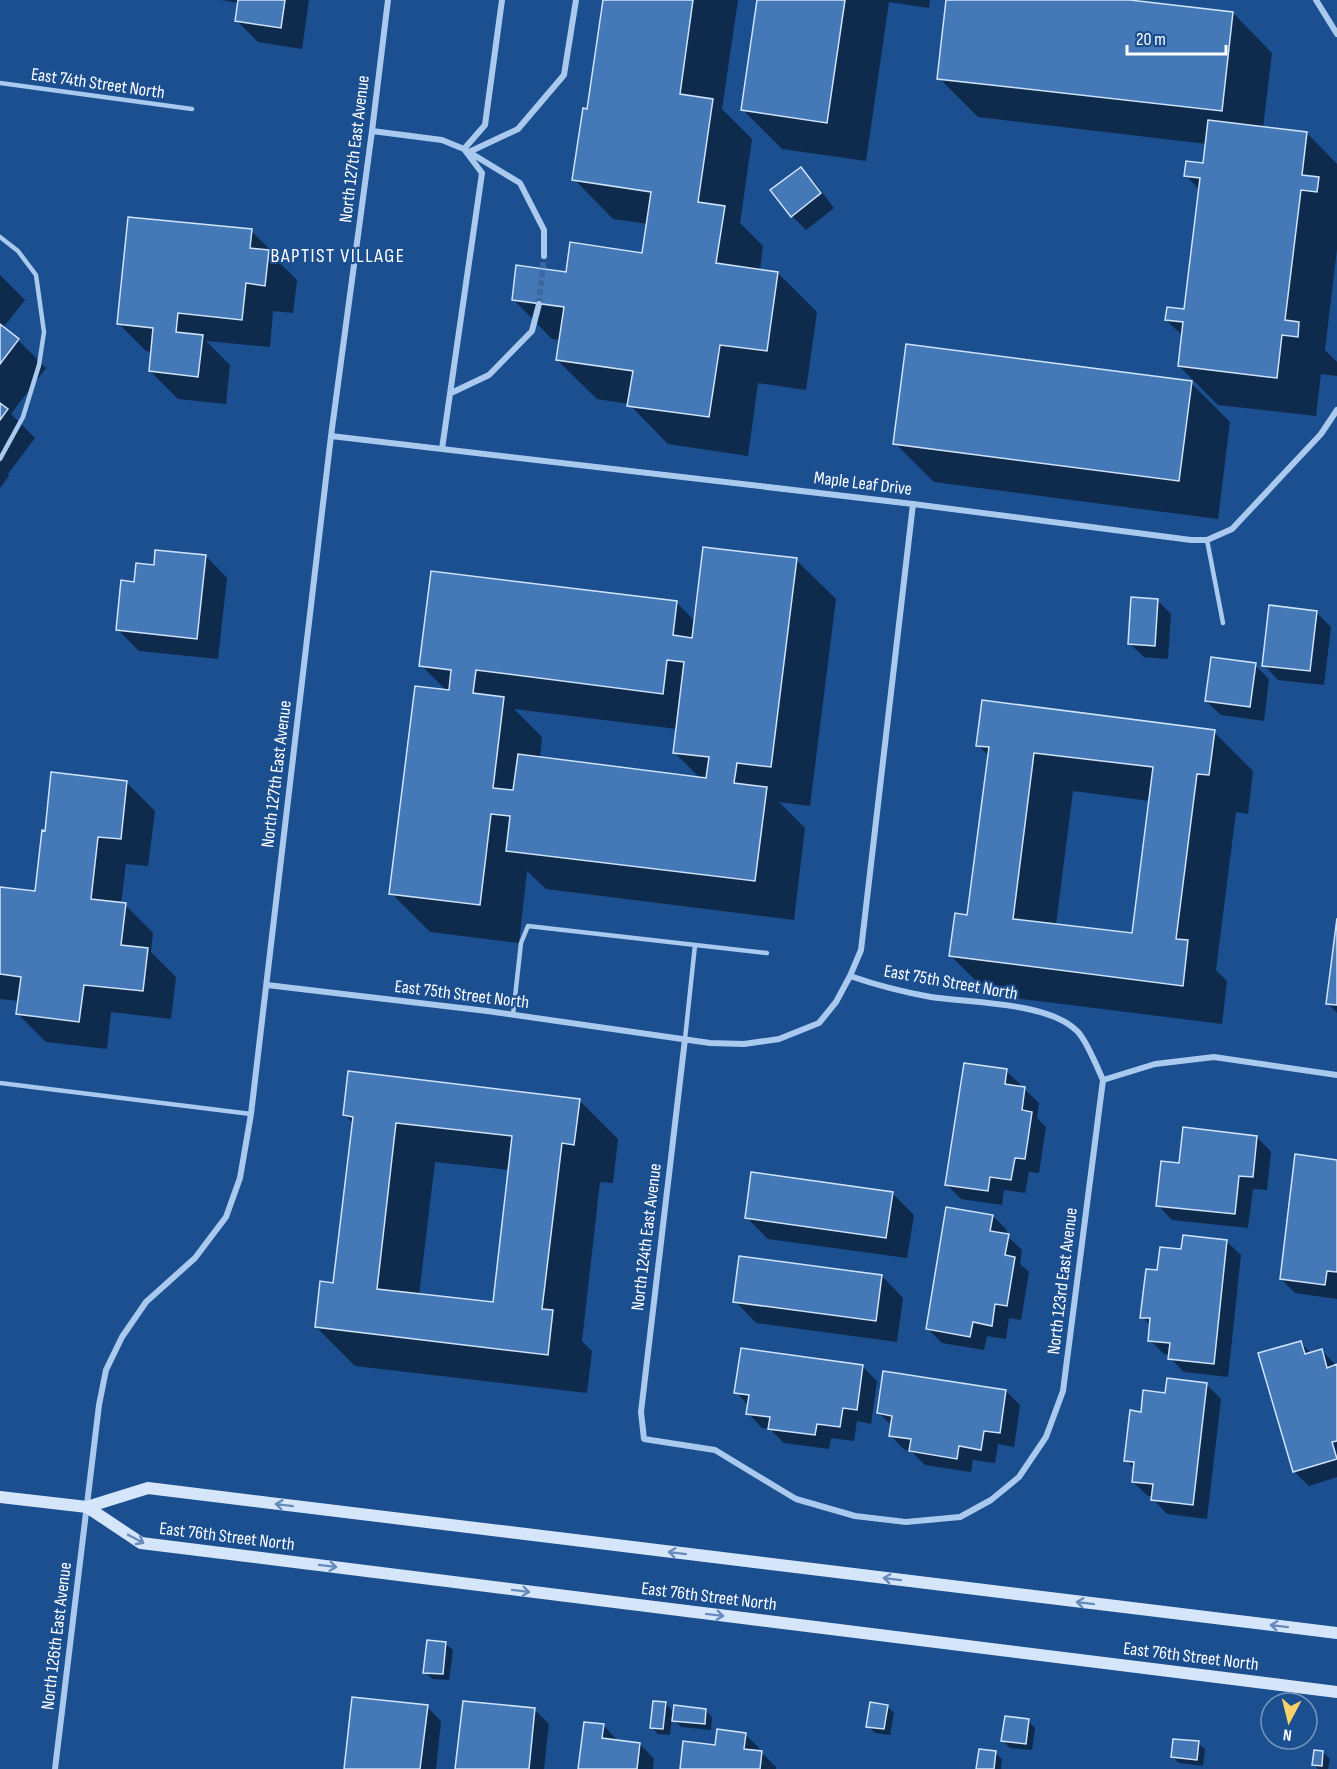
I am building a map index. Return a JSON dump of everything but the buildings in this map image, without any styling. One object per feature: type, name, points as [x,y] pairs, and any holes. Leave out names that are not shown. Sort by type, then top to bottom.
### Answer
[{"type":"main road","name":"East 76th Street North","points":[[0,1497],[87,1507],[148,1488],[1337,1633]]},
{"type":"main road","name":"East 76th Street North","points":[[87,1507],[141,1543],[1337,1692]]},
{"type":"street","name":"North 127th East Avenue","points":[[87,1507],[99,1405],[106,1370],[123,1336],[146,1302],[195,1258],[226,1217],[240,1178],[251,1114],[331,436],[388,0]]},
{"type":"street","points":[[467,150],[485,125],[502,0]]},
{"type":"street","points":[[467,150],[518,129],[564,75],[576,0]]},
{"type":"street","points":[[1316,0],[1337,34]]},
{"type":"street","points":[[372,131],[442,140],[467,150],[520,183],[544,230],[544,256]]},
{"type":"street","points":[[442,449],[482,173],[467,150]]},
{"type":"street","points":[[450,393],[489,375],[532,331],[539,304]]},
{"type":"street","points":[[1207,540],[1232,528],[1321,434],[1337,410]]},
{"type":"street","name":"Maple Leaf Drive","points":[[331,436],[913,504],[1191,540],[1207,540]]},
{"type":"street","points":[[850,976],[861,950],[913,504]]},
{"type":"street","name":"East 75th Street North","points":[[267,985],[513,1015],[685,1040],[744,1044],[779,1040],[819,1023],[836,1002],[850,976],[930,996],[1048,1014],[1068,1023],[1080,1033],[1103,1080]]},
{"type":"street","name":"North 124th East Avenue","points":[[644,1439],[641,1412],[685,1040]]},
{"type":"street","points":[[1103,1080],[1155,1064],[1214,1058],[1337,1075]]},
{"type":"street","name":"North 123rd East Avenue","points":[[644,1439],[715,1450],[795,1499],[855,1516],[906,1522],[960,1517],[991,1500],[1019,1477],[1046,1437],[1063,1391],[1103,1080]]},
{"type":"street","name":"North 126th East Avenue","points":[[55,1769],[87,1507]]},
{"type":"lane","name":"East 74th Street North","points":[[0,83],[192,109]]},
{"type":"lane","points":[[0,237],[18,251],[36,275],[44,332],[39,365],[23,417],[0,459]]},
{"type":"lane","points":[[1207,540],[1223,623]]},
{"type":"lane","points":[[513,1015],[521,944],[528,926],[767,953]]},
{"type":"lane","points":[[685,1040],[695,945]]},
{"type":"lane","points":[[0,1083],[251,1114]]},
{"type":"tunnel","points":[[539,304],[544,256]]},
{"type":"district","name":"BAPTIST VILLAGE","points":[[338,255]]}]
